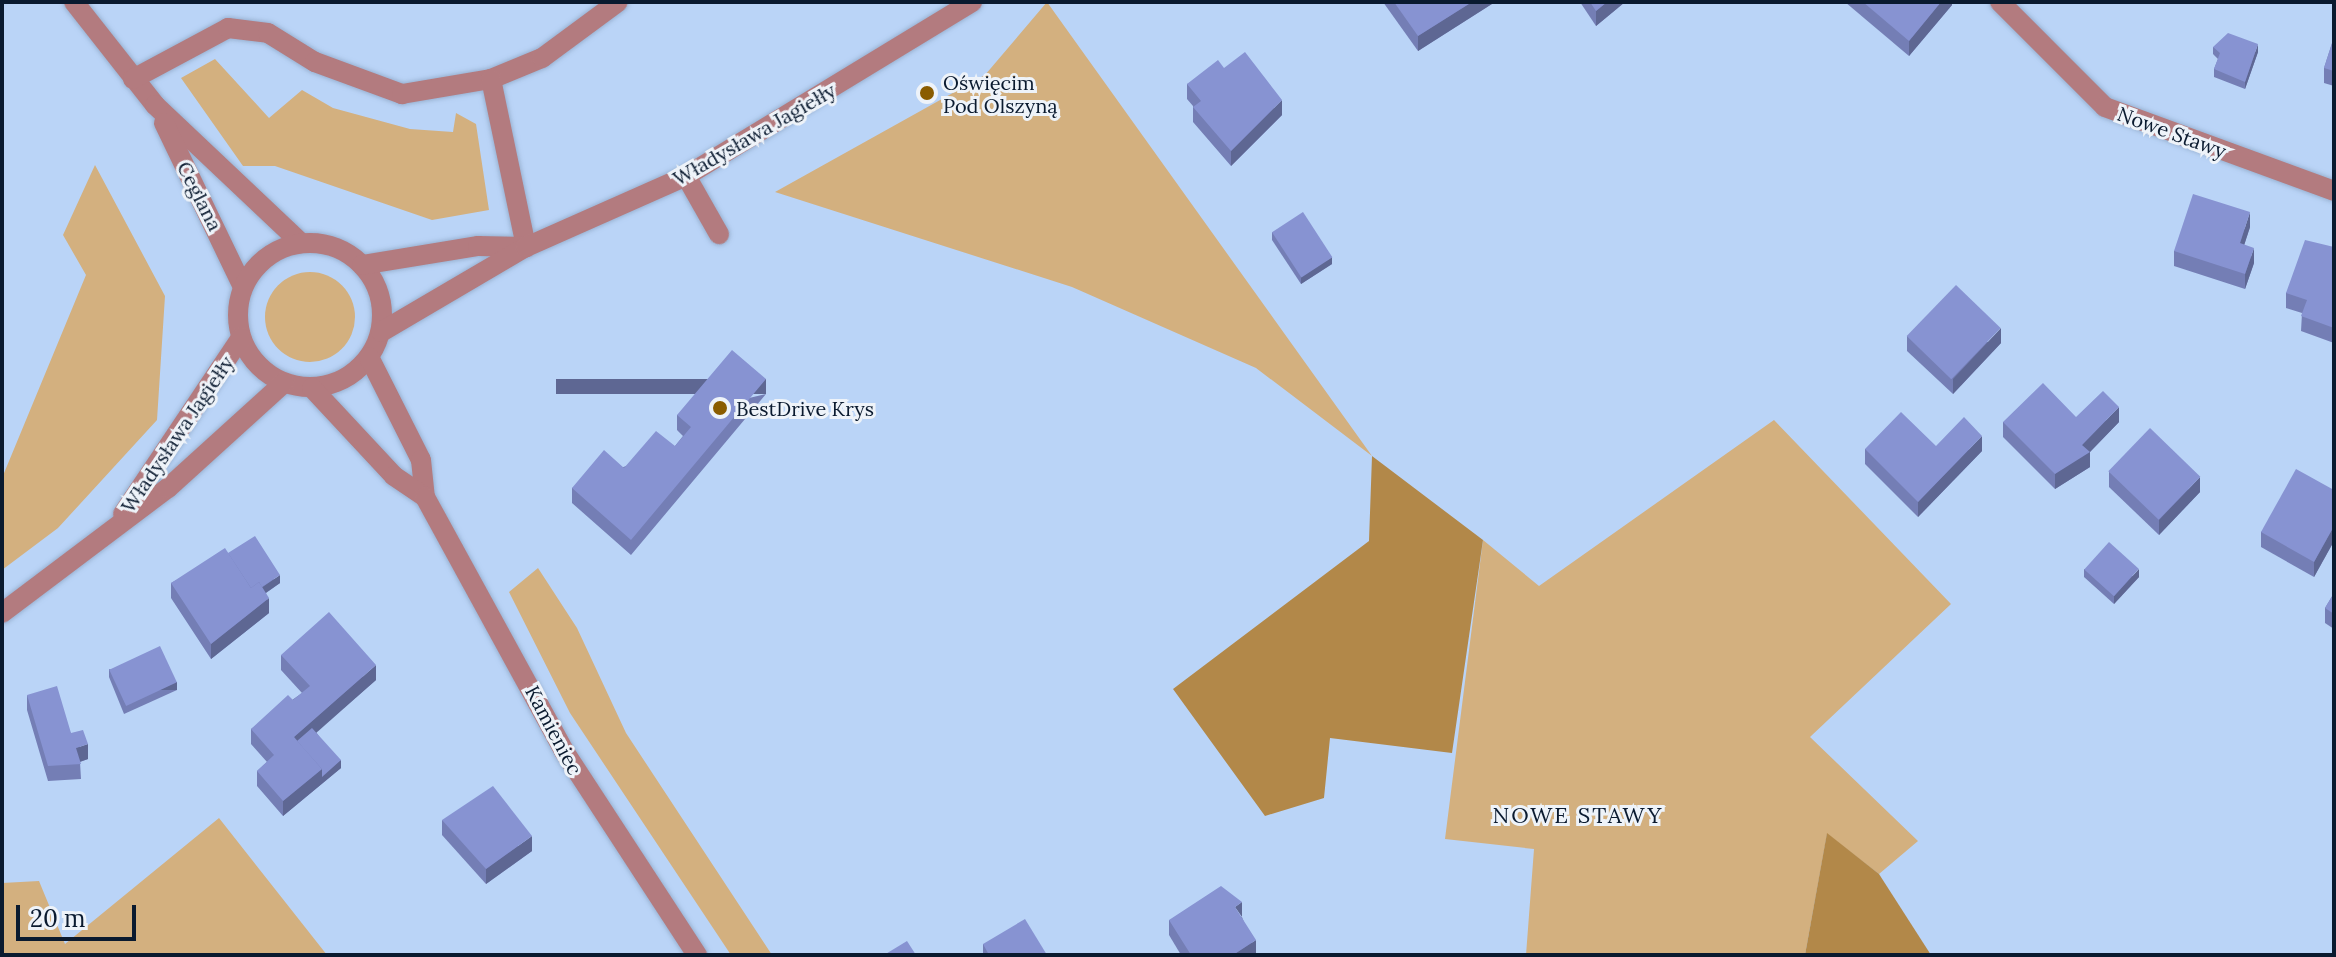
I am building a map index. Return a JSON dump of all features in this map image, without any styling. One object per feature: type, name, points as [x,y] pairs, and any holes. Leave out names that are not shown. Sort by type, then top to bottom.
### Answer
[{"type":"street","name":"Ceglana","points":[[74,2],[155,105],[301,243]]},
{"type":"street","points":[[133,79],[228,28],[268,33],[315,62],[402,94],[491,79],[542,58],[618,2]]},
{"type":"street","name":"Władysława Jagiełły","points":[[381,332],[526,247],[686,176],[972,2]]},
{"type":"street","name":"Nowe Stawy","points":[[2000,2],[2105,107],[2334,191]]},
{"type":"street","points":[[491,79],[526,247]]},
{"type":"street","name":"Ceglana","points":[[155,105],[243,287]]},
{"type":"street","points":[[686,176],[719,234]]},
{"type":"street","points":[[301,243],[344,251],[362,265],[376,285],[381,332],[369,357],[354,374],[312,388],[284,383],[258,365],[241,338],[243,287],[257,266],[301,243]]},
{"type":"street","name":"Władysława Jagiełły","points":[[362,265],[478,246],[526,247]]},
{"type":"street","name":"Władysława Jagiełły","points":[[112,530],[241,338]]},
{"type":"street","name":"Kamieniec","points":[[369,357],[421,460],[425,497],[571,763],[697,955]]},
{"type":"street","name":"Władysława Jagiełły","points":[[2,613],[112,530],[284,383]]},
{"type":"street","name":"Kamieniec","points":[[312,388],[394,476],[425,497]]},
{"type":"shaded area","points":[[1047,2],[1372,456],[1256,368],[1072,287],[775,192],[985,75]]},
{"type":"shaded area","points":[[215,59],[269,118],[302,90],[333,108],[410,129],[453,132],[456,113],[476,124],[489,210],[432,220],[275,166],[243,166],[181,78]]},
{"type":"shaded area","points":[[95,165],[165,296],[157,420],[58,528],[2,570],[2,478],[86,275],[63,235]]},
{"type":"shaded area","points":[[301,272],[319,272],[335,279],[348,292],[355,308],[355,326],[348,342],[335,355],[319,362],[301,362],[285,355],[272,342],[265,326],[265,308],[272,292],[285,279]]},
{"type":"shaded area","points":[[1774,420],[1951,604],[1810,737],[1918,841],[1879,874],[1827,834],[1805,955],[1526,955],[1534,849],[1445,839],[1483,540],[1539,586]]},
{"type":"shaded area","points":[[1372,456],[1483,540],[1452,753],[1330,738],[1324,798],[1265,816],[1173,689],[1369,541]]},
{"type":"shaded area","points":[[538,568],[577,628],[626,733],[772,955],[731,955],[570,713],[509,592]]},
{"type":"shaded area","points":[[219,818],[327,955],[2,955],[2,883],[39,881],[65,944]]},
{"type":"shaded area","points":[[1827,833],[1879,874],[1931,955],[1805,955]]},
{"type":"building","points":[[1394,2],[1472,2],[1418,36]]},
{"type":"building","points":[[1590,2],[1607,2],[1596,11]]},
{"type":"building","points":[[1863,2],[1941,2],[1909,41]]},
{"type":"building","points":[[2228,33],[2258,44],[2245,82],[2214,69],[2220,53],[2213,47]]},
{"type":"building","points":[[2334,37],[2334,71],[2324,68]]},
{"type":"building","points":[[1245,52],[1282,100],[1231,151],[1193,107],[1201,101],[1187,84],[1218,60],[1224,68]]},
{"type":"building","points":[[2193,194],[2250,212],[2240,243],[2254,248],[2245,274],[2174,251]]},
{"type":"building","points":[[1303,212],[1332,257],[1301,277],[1272,232]]},
{"type":"building","points":[[2305,240],[2334,247],[2334,328],[2301,316],[2307,300],[2286,293]]},
{"type":"building","points":[[1956,285],[2001,328],[1951,379],[1907,336]]},
{"type":"building","points":[[732,350],[766,379],[631,540],[572,488],[604,450],[624,468],[656,431],[675,446],[691,427],[677,415]]},
{"type":"building","points":[[2043,383],[2076,417],[2103,391],[2119,407],[2082,445],[2090,452],[2055,474],[2003,422]]},
{"type":"building","points":[[1901,412],[1936,446],[1964,417],[1982,436],[1918,502],[1865,449]]},
{"type":"building","points":[[2150,428],[2200,477],[2159,520],[2108,471]]},
{"type":"building","points":[[2296,469],[2334,490],[2334,526],[2314,562],[2261,532]]},
{"type":"building","points":[[255,536],[280,575],[262,587],[259,582],[251,588],[228,553]]},
{"type":"building","points":[[2109,542],[2139,569],[2114,596],[2084,569]]},
{"type":"building","points":[[225,548],[251,588],[259,582],[269,598],[211,644],[171,583]]},
{"type":"building","points":[[2334,593],[2334,614],[2325,608]]},
{"type":"building","points":[[329,612],[376,665],[294,737],[322,769],[283,801],[257,771],[274,755],[251,729],[288,695],[293,700],[310,686],[281,655]]},
{"type":"building","points":[[160,646],[177,682],[126,706],[109,670]]},
{"type":"building","points":[[57,686],[71,733],[83,730],[88,744],[76,748],[81,764],[48,766],[27,695]]},
{"type":"building","points":[[312,728],[341,760],[322,777],[322,769],[297,741]]},
{"type":"building","points":[[493,786],[532,836],[486,869],[442,820]]},
{"type":"building","points":[[1221,886],[1242,902],[1235,907],[1256,940],[1233,955],[1191,955],[1169,920]]},
{"type":"building","points":[[1025,919],[1047,955],[989,955],[983,944]]},
{"type":"building","points":[[907,941],[916,955],[884,955]]},
{"type":"place","name":"Oświęcim Pod Olszyną","points":[[927,93]]},
{"type":"place","name":"BestDrive Krys","points":[[720,408]]},
{"type":"district","name":"NOWE STAWY","points":[[1578,816]]}]
